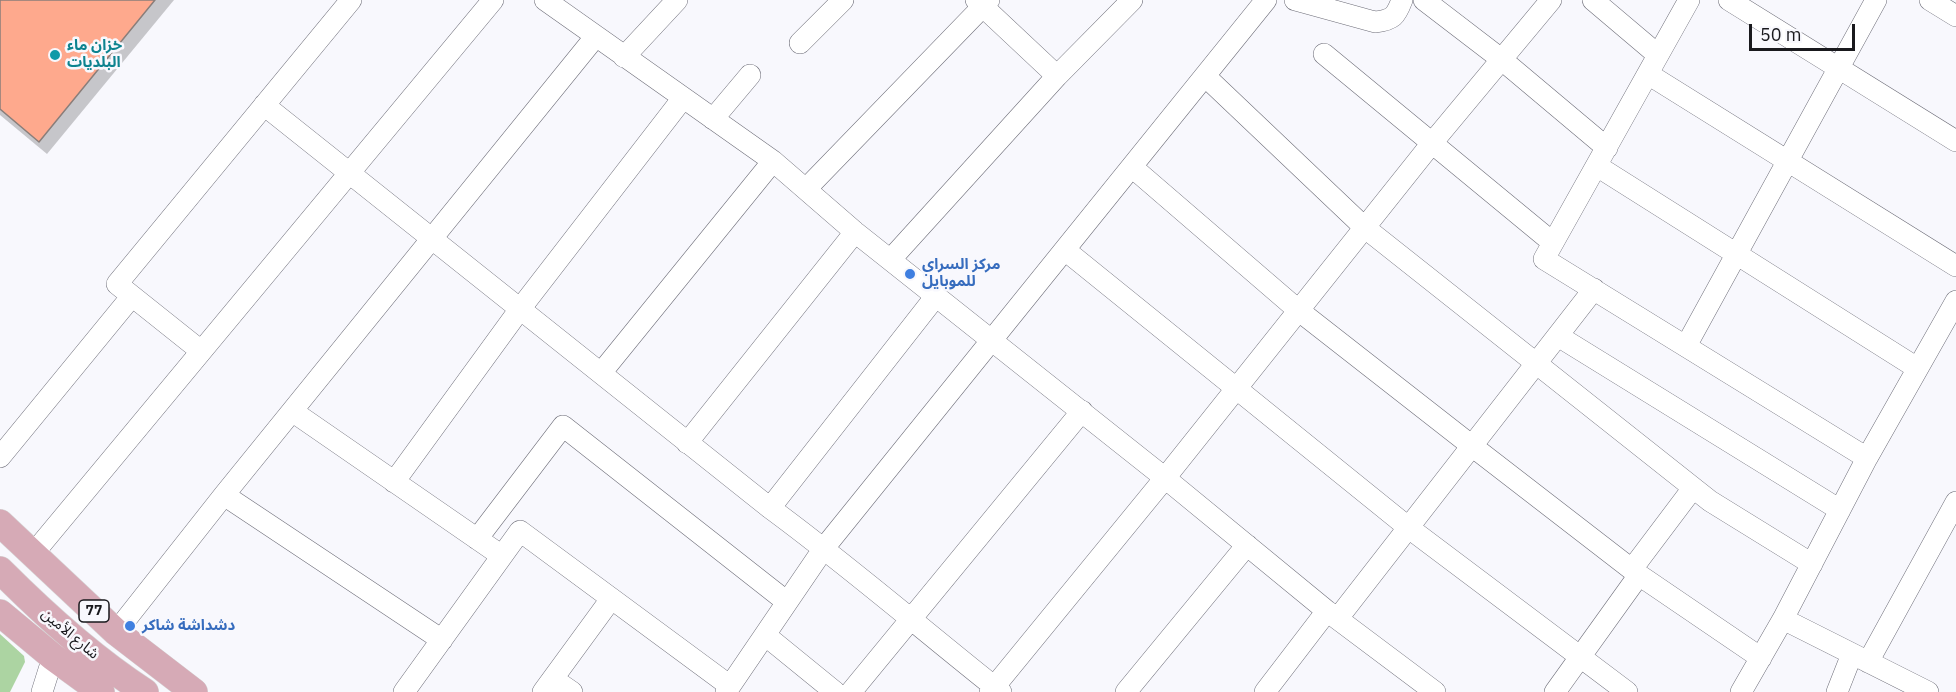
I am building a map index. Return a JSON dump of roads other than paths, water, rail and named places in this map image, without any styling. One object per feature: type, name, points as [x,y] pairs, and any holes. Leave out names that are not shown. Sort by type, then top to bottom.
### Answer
[{"type":"main road","name":"شارع الأمين","points":[[0,523],[116,632],[194,692]]},
{"type":"main road","name":"شارع الأمين","points":[[0,570],[86,649],[145,692]]},
{"type":"main road","points":[[0,613],[52,657],[100,692]]},
{"type":"street","points":[[201,351],[117,284],[351,0]]},
{"type":"street","points":[[33,554],[493,0]]},
{"type":"street","points":[[545,0],[773,161],[855,232],[1082,411],[1333,614],[1435,692]]},
{"type":"street","points":[[624,57],[678,0]]},
{"type":"street","points":[[800,43],[843,0]]},
{"type":"street","points":[[891,259],[1057,76],[1132,0]]},
{"type":"street","points":[[404,692],[520,531],[728,689],[824,548],[1266,0]]},
{"type":"street","points":[[1295,0],[1376,22],[1387,21],[1397,14],[1402,0]]},
{"type":"street","points":[[1424,0],[1501,59],[1607,148]]},
{"type":"street","points":[[264,105],[770,508],[824,548],[995,690],[1364,227],[1551,0]]},
{"type":"street","points":[[1593,0],[1658,56]]},
{"type":"street","points":[[1689,0],[1544,259],[1867,458]]},
{"type":"street","points":[[1729,0],[1956,141]]},
{"type":"street","points":[[1686,346],[1876,0]]},
{"type":"street","points":[[1930,0],[1956,16]]},
{"type":"street","points":[[806,189],[982,2],[1057,76]]},
{"type":"street","points":[[116,632],[224,495],[596,36]]},
{"type":"street","points":[[1324,54],[1552,242]]},
{"type":"street","points":[[713,119],[750,75]]},
{"type":"street","points":[[1648,75],[1956,266]]},
{"type":"street","points":[[1204,76],[1364,227],[1710,501],[1812,564]]},
{"type":"street","points":[[394,482],[520,309],[683,98]]},
{"type":"street","points":[[601,374],[773,161]]},
{"type":"street","points":[[1597,166],[1917,368]]},
{"type":"street","points":[[1132,167],[1298,310],[1472,446],[1635,572],[1761,658]]},
{"type":"street","points":[[687,442],[855,232]]},
{"type":"street","points":[[1065,250],[1409,528],[1627,692]]},
{"type":"street","points":[[1265,692],[1409,528],[1594,289]]},
{"type":"street","points":[[0,457],[132,296]]},
{"type":"street","points":[[770,508],[936,296]]},
{"type":"street","points":[[1741,692],[1783,619],[1917,368],[1950,324],[1956,301]]},
{"type":"street","points":[[1558,336],[1840,510]]},
{"type":"street","points":[[292,411],[502,556]]},
{"type":"street","points":[[851,692],[1082,411]]},
{"type":"street","points":[[477,539],[563,426],[787,602]]},
{"type":"street","points":[[1555,692],[1693,488]]},
{"type":"street","points":[[224,495],[442,640]]},
{"type":"street","points":[[1837,692],[1956,502]]},
{"type":"street","points":[[1126,692],[1247,545]]},
{"type":"street","points":[[572,692],[548,685],[611,598]]},
{"type":"street","points":[[1783,619],[1928,692]]},
{"type":"street","points":[[765,635],[835,692]]},
{"type":"street","points":[[42,692],[52,657]]},
{"type":"place","name":"خزان ماء البلديات","points":[[55,55]]},
{"type":"place","name":"مركز السراي للموبايل","points":[[910,274]]},
{"type":"place","name":"دشداشة شاكر","points":[[130,626]]}]
